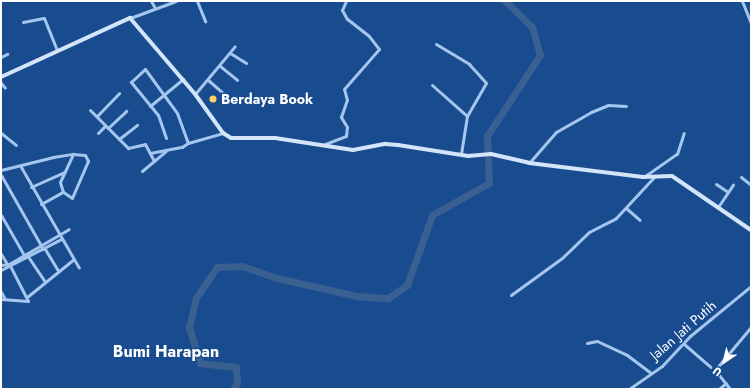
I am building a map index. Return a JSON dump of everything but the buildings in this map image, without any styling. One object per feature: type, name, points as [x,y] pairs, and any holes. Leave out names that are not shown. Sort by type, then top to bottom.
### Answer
[{"type":"street","points":[[151,1],[154,8]]},
{"type":"street","points":[[1,77],[57,50],[130,18],[176,1]]},
{"type":"street","points":[[197,1],[205,21]]},
{"type":"street","points":[[325,144],[346,136],[347,127],[341,117],[347,100],[344,89],[379,49],[369,36],[347,19],[342,10],[346,1]]},
{"type":"street","points":[[742,1],[751,23]]},
{"type":"street","points":[[23,22],[44,18],[57,50]]},
{"type":"street","points":[[130,18],[183,79],[223,133],[236,139],[275,138],[289,142],[325,144],[353,150],[385,144],[398,145],[468,156],[491,154],[529,162],[600,172],[643,177],[655,176],[676,178],[751,230]]},
{"type":"street","points":[[436,44],[469,64],[486,83],[467,116],[461,155]]},
{"type":"street","points":[[195,94],[220,66],[235,46]]},
{"type":"street","points":[[230,53],[246,62]]},
{"type":"street","points":[[1,57],[7,54]]},
{"type":"street","points":[[220,66],[237,80]]},
{"type":"street","points":[[166,138],[164,127],[131,80],[146,69],[177,113],[188,142]]},
{"type":"street","points":[[150,106],[183,79]]},
{"type":"street","points":[[208,80],[225,95]]},
{"type":"street","points":[[1,83],[5,88]]},
{"type":"street","points":[[432,85],[467,116]]},
{"type":"street","points":[[97,116],[119,93]]},
{"type":"street","points":[[529,162],[556,132],[591,112],[608,105],[626,106]]},
{"type":"street","points":[[90,110],[131,149],[144,143],[154,161]]},
{"type":"street","points":[[98,133],[126,111]]},
{"type":"street","points":[[119,139],[137,125]]},
{"type":"street","points":[[1,133],[16,145]]},
{"type":"street","points":[[150,153],[182,147],[188,142],[223,133]]},
{"type":"street","points":[[643,177],[677,154],[684,133]]},
{"type":"street","points":[[142,171],[166,151]]},
{"type":"street","points":[[1,170],[21,167],[53,157],[73,154],[85,155],[88,161],[72,198],[63,192],[60,182],[73,154]]},
{"type":"street","points":[[21,167],[79,268]]},
{"type":"street","points":[[32,187],[65,172]]},
{"type":"street","points":[[1,175],[41,245],[58,271]]},
{"type":"street","points":[[511,295],[562,258],[589,232],[614,220],[655,176]]},
{"type":"street","points":[[741,178],[751,185]]},
{"type":"street","points":[[716,184],[728,192]]},
{"type":"street","points":[[718,207],[733,185]]},
{"type":"street","points":[[41,204],[63,192]]},
{"type":"street","points":[[626,208],[640,220]]},
{"type":"street","points":[[1,215],[24,255]]},
{"type":"street","points":[[1,265],[7,264],[24,255],[69,229]]},
{"type":"street","points":[[1,271],[29,258],[61,239]]},
{"type":"street","points":[[1,254],[7,264]]},
{"type":"street","points":[[29,258],[46,282]]},
{"type":"street","points":[[1,292],[3,299],[28,301],[27,297],[58,271],[74,260]]},
{"type":"street","points":[[11,267],[27,297]]},
{"type":"street","name":"Jalan Jati Putih","points":[[629,389],[651,373],[751,286]]},
{"type":"street","points":[[730,389],[715,370],[751,327]]},
{"type":"street","points":[[587,343],[597,341],[627,355],[651,373]]},
{"type":"street","points":[[684,344],[710,367]]},
{"type":"street","points":[[719,389],[726,383]]},
{"type":"waterway","points":[[233,389],[237,383],[236,367],[200,363],[189,328],[196,298],[217,267],[242,266],[277,278],[356,296],[388,298],[407,285],[432,215],[489,183],[487,136],[540,55],[532,27],[505,1]]},
{"type":"place","name":"Berdaya Book","points":[[213,99]]},
{"type":"district","name":"Bumi Harapan","points":[[166,352]]}]
